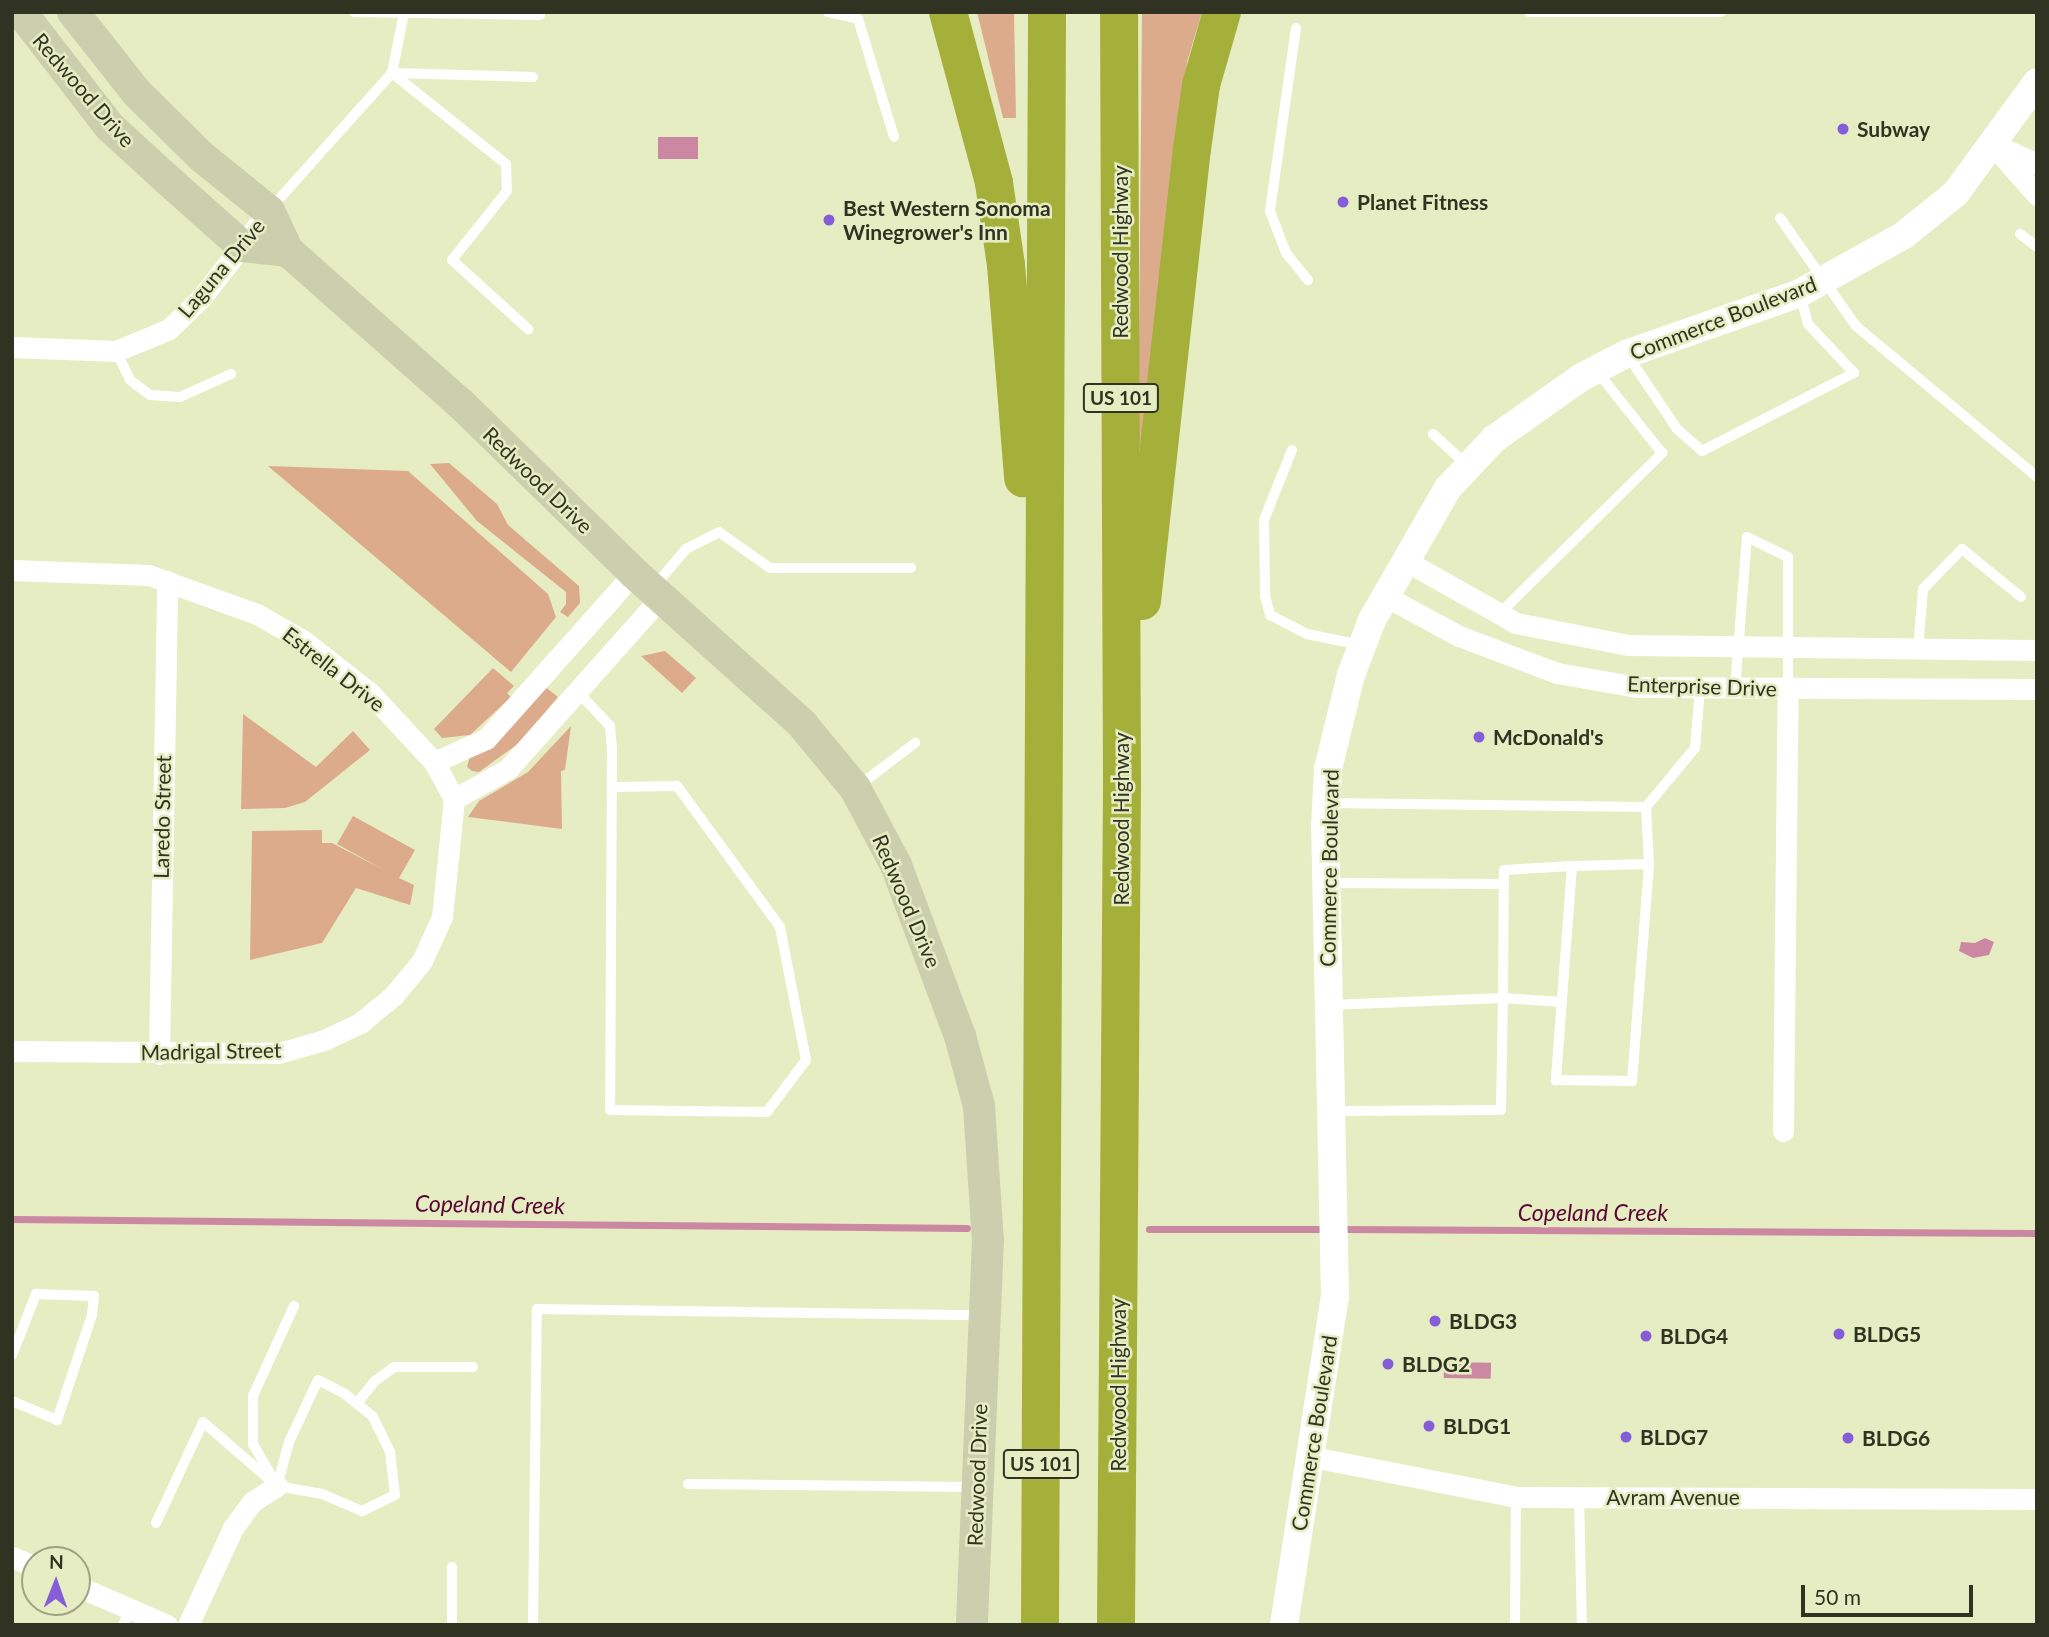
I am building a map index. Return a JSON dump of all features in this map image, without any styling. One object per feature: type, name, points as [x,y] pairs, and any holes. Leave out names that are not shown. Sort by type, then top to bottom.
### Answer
[{"type":"highway","points":[[948,12],[980,121],[1006,265],[1044,750]]},
{"type":"highway","name":"US 101","points":[[1040,1625],[1048,12]]},
{"type":"highway","name":"Redwood Highway","points":[[1116,1625],[1122,784],[1119,12]]},
{"type":"highway","points":[[1122,784],[1192,149],[1201,85],[1223,12]]},
{"type":"main road","name":"Redwood Drive","points":[[21,12],[34,34],[110,127],[242,246]]},
{"type":"main road","name":"Redwood Drive","points":[[73,12],[137,93],[202,157],[269,211],[288,251],[460,403],[650,586],[802,724],[855,788],[896,865],[960,1037],[979,1106],[988,1240],[974,1487],[972,1625]]},
{"type":"main road","points":[[242,246],[288,251]]},
{"type":"street","name":"Commerce Boulevard","points":[[1284,1625],[1313,1457],[1335,1297],[1326,803],[1337,723],[1362,645],[1385,596],[1448,488],[1494,439],[1596,370],[1626,354],[1800,293],[1904,236],[1956,193],[2037,82]]},
{"type":"street","points":[[1992,144],[2037,164]]},
{"type":"street","points":[[1992,144],[2037,195]]},
{"type":"street","name":"Laguna Drive","points":[[12,347],[116,351],[169,329],[201,298],[269,211]]},
{"type":"street","name":"Enterprise Drive","points":[[1406,561],[1498,615],[1562,636],[1628,646],[2037,650]]},
{"type":"street","name":"Estrella Drive","points":[[12,570],[123,571],[167,581],[257,614],[304,641],[370,693],[434,762],[454,799]]},
{"type":"street","name":"Laredo Street","points":[[159,1054],[167,581]]},
{"type":"street","points":[[454,799],[508,769],[578,692],[650,586]]},
{"type":"street","points":[[434,762],[486,739],[650,586]]},
{"type":"street","name":"Enterprise Drive","points":[[1385,596],[1459,636],[1557,673],[1637,687],[2037,689]]},
{"type":"street","points":[[1783,1131],[1788,688]]},
{"type":"street","name":"Madrigal Street","points":[[12,1051],[279,1053],[324,1040],[359,1023],[393,996],[422,961],[442,917],[454,799]]},
{"type":"street","name":"Avram Avenue","points":[[1313,1457],[1516,1497],[2037,1499]]},
{"type":"street","points":[[188,1625],[233,1528],[252,1502],[277,1486]]},
{"type":"street","points":[[91,1595],[127,1617],[167,1625]]},
{"type":"lane","points":[[355,12],[540,16]]},
{"type":"lane","points":[[828,12],[858,19],[894,137]]},
{"type":"lane","points":[[1529,12],[1721,12]]},
{"type":"lane","points":[[269,211],[392,74],[404,13]]},
{"type":"lane","points":[[1296,27],[1270,211],[1286,253],[1308,280]]},
{"type":"lane","points":[[392,74],[533,77]]},
{"type":"lane","points":[[392,74],[506,164],[507,191],[452,260],[528,329]]},
{"type":"lane","points":[[1780,218],[1826,279],[1856,326],[2037,477]]},
{"type":"lane","points":[[2020,234],[2037,247]]},
{"type":"lane","points":[[1626,354],[1677,429],[1702,451],[1854,373],[1808,324],[1800,293]]},
{"type":"lane","points":[[116,351],[130,380],[150,395],[180,397],[231,374]]},
{"type":"lane","points":[[1498,615],[1662,453],[1596,370]]},
{"type":"lane","points":[[1433,434],[1467,465]]},
{"type":"lane","points":[[1292,450],[1264,520],[1265,597],[1270,615],[1307,634],[1362,645]]},
{"type":"lane","points":[[650,586],[686,550],[719,532],[770,568],[911,568]]},
{"type":"lane","points":[[1735,689],[1735,649],[1747,537],[1788,557],[1788,688]]},
{"type":"lane","points":[[1918,650],[1923,589],[1962,549],[2021,597]]},
{"type":"lane","points":[[1572,866],[1556,1080],[1632,1081],[1649,864],[1646,807],[1695,748],[1700,688]]},
{"type":"lane","points":[[578,692],[610,726],[613,787],[610,1110],[767,1112],[806,1060],[780,928],[677,786],[613,787]]},
{"type":"lane","points":[[855,788],[915,743]]},
{"type":"lane","points":[[1326,803],[1646,807]]},
{"type":"lane","points":[[1331,1111],[1501,1110],[1504,870],[1649,864]]},
{"type":"lane","points":[[1326,883],[1504,884]]},
{"type":"lane","points":[[1328,1005],[1503,998],[1562,1002]]},
{"type":"lane","points":[[12,1355],[36,1294],[94,1296],[92,1315],[57,1420],[12,1401]]},
{"type":"lane","points":[[277,1486],[253,1444],[253,1396],[294,1306]]},
{"type":"lane","points":[[533,1625],[537,1309],[985,1315]]},
{"type":"lane","points":[[357,1404],[375,1381],[394,1367],[473,1367]]},
{"type":"lane","points":[[156,1523],[203,1422],[277,1486],[322,1494],[362,1511],[395,1495],[390,1452],[373,1418],[357,1404],[318,1380],[289,1442],[277,1486]]},
{"type":"lane","points":[[688,1483],[974,1487]]},
{"type":"lane","points":[[1515,1625],[1516,1497]]},
{"type":"lane","points":[[1579,1497],[1582,1625]]},
{"type":"lane","points":[[452,1567],[452,1625]]},
{"type":"shaded area","points":[[977,12],[1014,12],[1016,118],[1003,118]]},
{"type":"shaded area","points":[[1142,12],[1202,12],[1187,62],[1147,446],[1138,447]]},
{"type":"shaded area","points":[[658,137],[698,137],[698,159],[658,159]]},
{"type":"shaded area","points":[[449,463],[497,504],[508,525],[579,586],[580,603],[568,617],[560,612],[566,604],[566,592],[477,521],[430,464]]},
{"type":"shaded area","points":[[268,466],[408,471],[548,594],[556,617],[511,672]]},
{"type":"shaded area","points":[[665,651],[696,678],[682,693],[641,656]]},
{"type":"shaded area","points":[[493,668],[514,686],[507,693],[511,697],[470,735],[442,738],[434,729]]},
{"type":"shaded area","points":[[544,686],[558,697],[519,743],[479,772],[467,767],[470,756]]},
{"type":"shaded area","points":[[243,714],[316,767],[353,731],[370,750],[305,802],[285,808],[241,809]]},
{"type":"shaded area","points":[[571,726],[565,770],[561,771],[562,829],[468,817],[479,801],[528,772]]},
{"type":"shaded area","points":[[353,816],[415,850],[399,878],[414,885],[410,905],[356,888],[322,943],[250,960],[252,831],[322,830],[322,843],[332,843],[384,870],[337,844]]},
{"type":"shaded area","points":[[1985,938],[1994,942],[1989,955],[1973,958],[1959,951],[1961,942],[1975,943]]},
{"type":"shaded area","points":[[1444,1362],[1491,1363],[1491,1379],[1444,1378]]},
{"type":"waterway","name":"Copeland Creek","points":[[12,1219],[967,1228]]},
{"type":"waterway","name":"Copeland Creek","points":[[1149,1229],[1329,1229]]},
{"type":"waterway","name":"Copeland Creek","points":[[1341,1229],[2037,1233]]},
{"type":"place","name":"Subway","points":[[1843,129]]},
{"type":"place","name":"Planet Fitness","points":[[1343,202]]},
{"type":"place","name":"Best Western Sonoma Winegrower's Inn","points":[[829,220]]},
{"type":"place","name":"McDonald's","points":[[1479,737]]},
{"type":"place","name":"BLDG3","points":[[1435,1321]]},
{"type":"place","name":"BLDG5","points":[[1839,1334]]},
{"type":"place","name":"BLDG4","points":[[1646,1336]]},
{"type":"place","name":"BLDG2","points":[[1388,1364]]},
{"type":"place","name":"BLDG1","points":[[1429,1426]]},
{"type":"place","name":"BLDG7","points":[[1626,1437]]},
{"type":"place","name":"BLDG6","points":[[1848,1438]]}]
